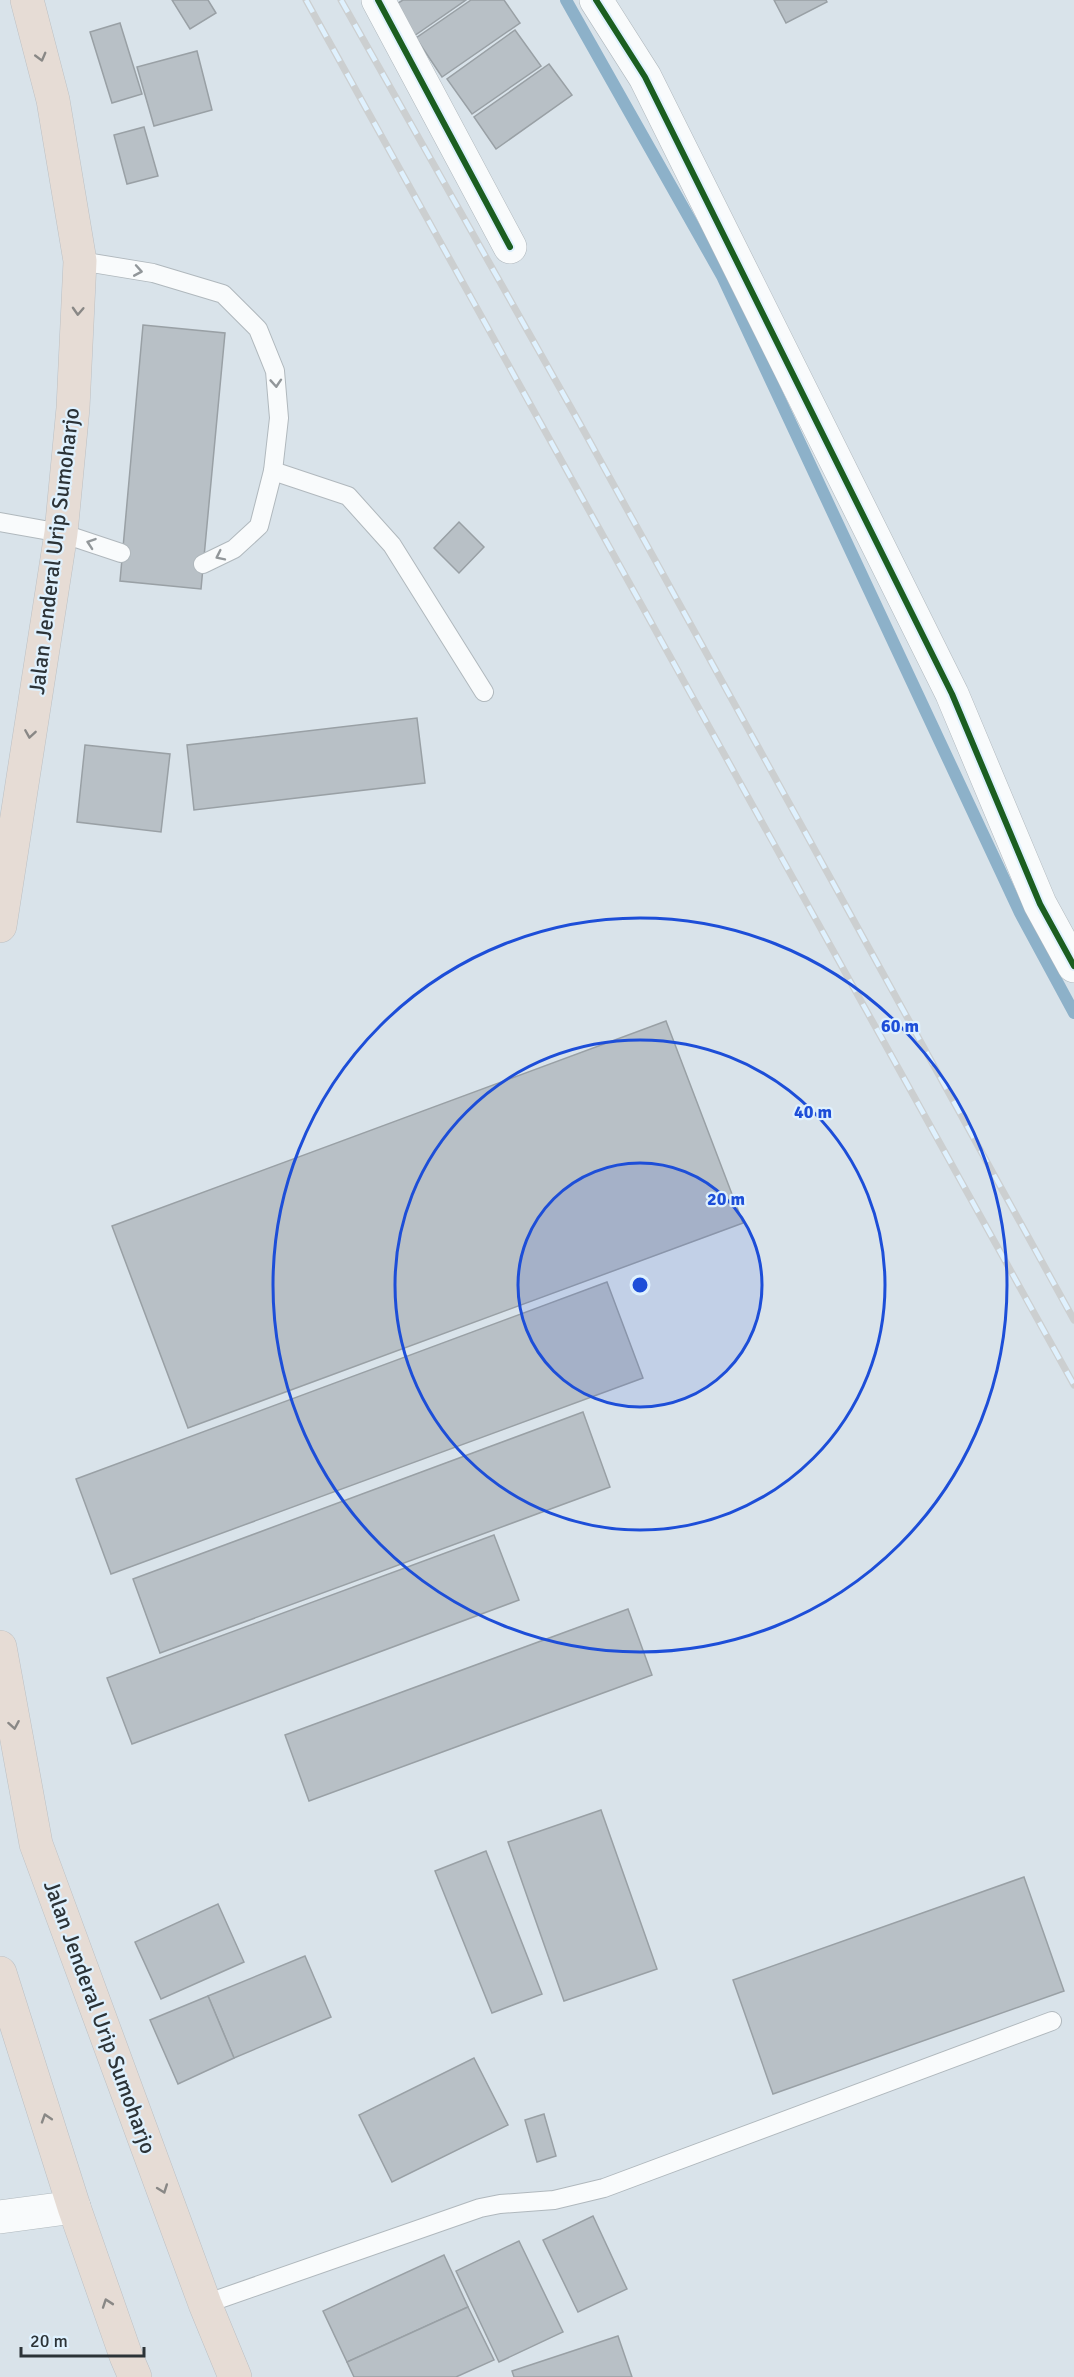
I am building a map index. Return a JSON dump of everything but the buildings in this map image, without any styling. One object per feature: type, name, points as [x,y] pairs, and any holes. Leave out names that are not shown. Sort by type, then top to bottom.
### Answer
[{"type":"highway","name":"Jalan Jenderal Urip Sumoharjo","points":[[0,926],[61,533],[73,408],[80,261],[53,100],[27,0]]},
{"type":"highway","name":"Jalan Jenderal Urip Sumoharjo","points":[[0,1647],[36,1844],[205,2304],[235,2377]]},
{"type":"highway","points":[[0,1973],[74,2207],[135,2377]]},
{"type":"street","points":[[378,0],[510,247]]},
{"type":"street","points":[[596,0],[645,77],[952,694],[1040,904],[1074,966]]},
{"type":"street","points":[[0,2217],[74,2207]]},
{"type":"lane","points":[[80,261],[153,273],[223,294],[258,328],[275,371],[279,418],[273,471],[259,526],[234,549],[203,564]]},
{"type":"lane","points":[[273,471],[348,496],[392,545],[484,692]]},
{"type":"lane","points":[[0,522],[61,533],[122,553]]},
{"type":"lane","points":[[205,2304],[480,2208],[500,2204],[554,2200],[604,2188],[1052,2021]]},
{"type":"waterway","points":[[566,0],[722,276],[1020,913],[1074,1013]]},
{"type":"railway","points":[[306,0],[1074,1385]]},
{"type":"railway","points":[[341,0],[579,422],[1074,1320]]},
{"type":"cycle path","points":[[378,0],[510,247]]},
{"type":"cycle path","points":[[596,0],[645,77],[952,694],[1040,904],[1074,966]]}]
